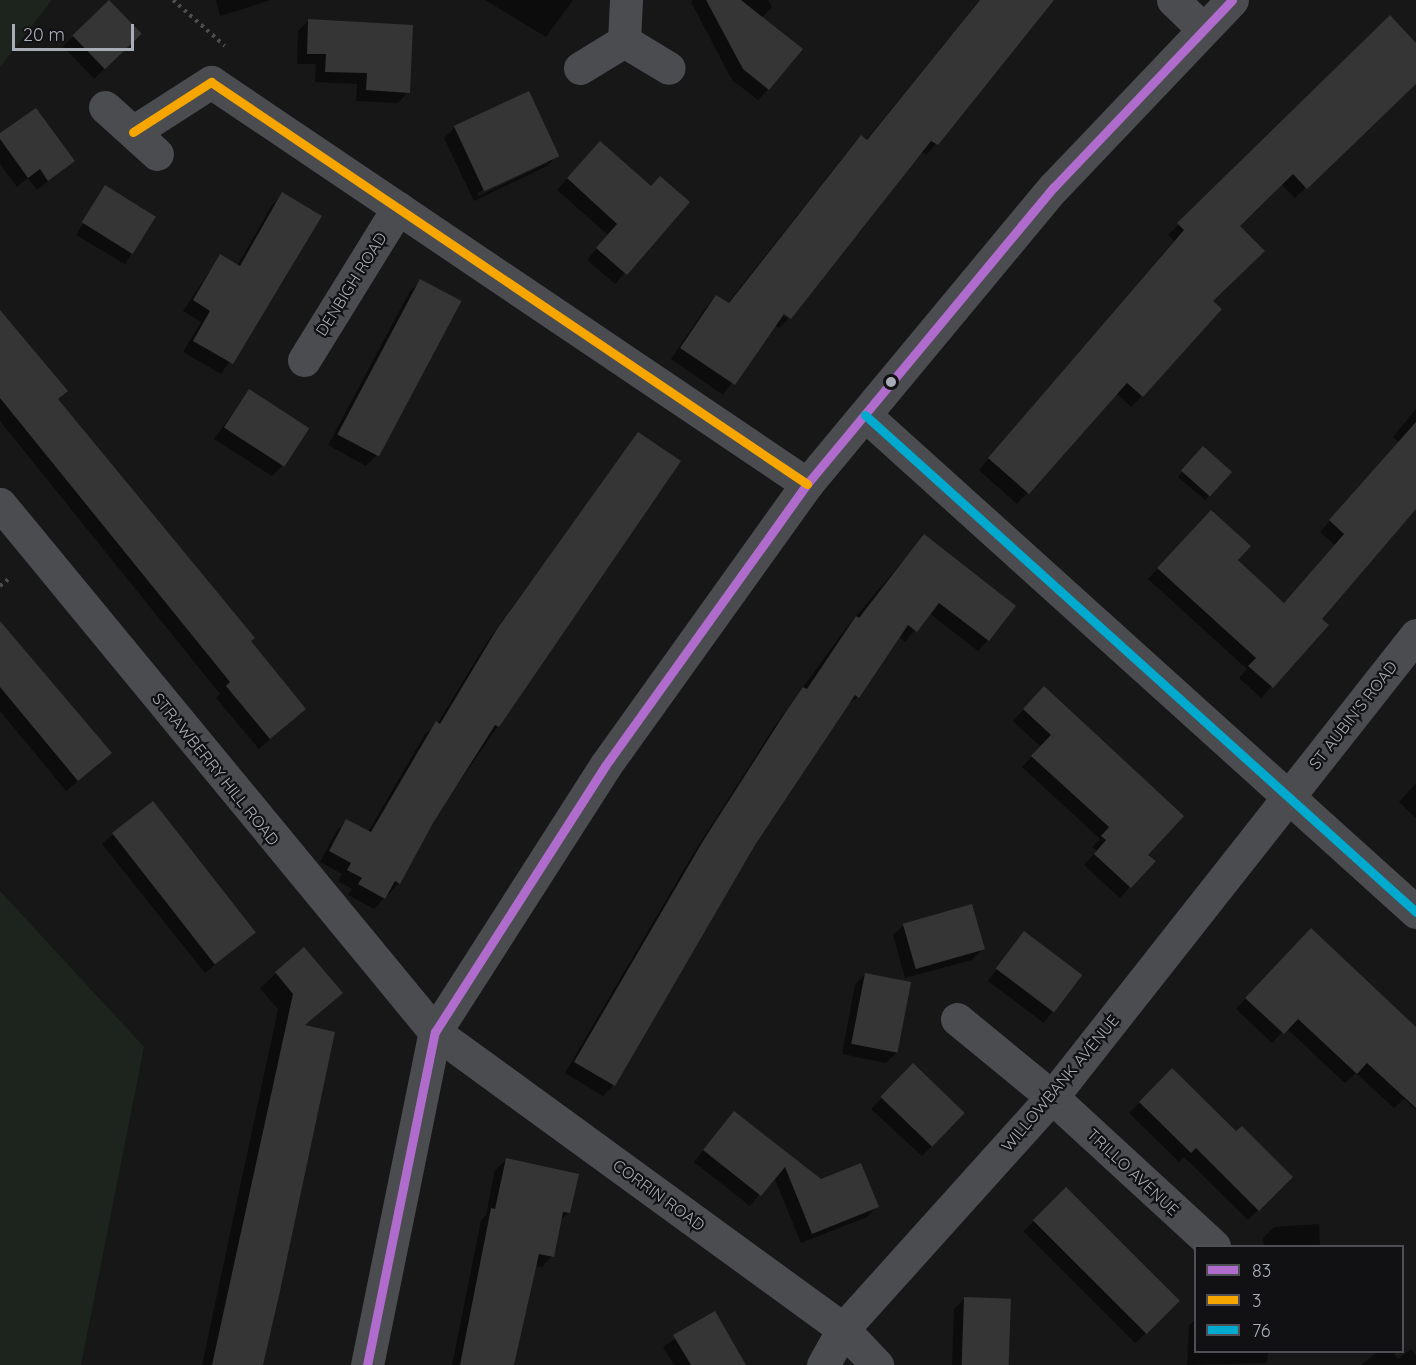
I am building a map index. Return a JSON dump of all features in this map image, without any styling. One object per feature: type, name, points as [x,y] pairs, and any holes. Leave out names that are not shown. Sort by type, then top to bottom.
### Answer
[{"type":"street","points":[[624,41],[626,0]]},
{"type":"street","points":[[1173,0],[1203,29]]},
{"type":"street","points":[[367,1365],[435,1032],[605,766],[807,484],[1054,187],[1232,0]]},
{"type":"street","points":[[580,68],[624,41]]},
{"type":"street","points":[[624,41],[669,68]]},
{"type":"street","points":[[133,132],[211,82],[807,484]]},
{"type":"street","points":[[105,107],[157,154]]},
{"type":"street","name":"DENBIGH ROAD","points":[[304,360],[398,208]]},
{"type":"street","points":[[865,415],[1291,796],[1416,912]]},
{"type":"street","name":"STRAWBERRY HILL ROAD","points":[[0,504],[435,1032]]},
{"type":"street","name":"ST AUBIN'S ROAD","points":[[1291,796],[1416,635]]},
{"type":"street","name":"WILLOWBANK AVENUE","points":[[823,1365],[843,1329],[1052,1097],[1291,796]]},
{"type":"street","name":"TRILLO AVENUE","points":[[957,1018],[1052,1097],[1213,1245]]},
{"type":"street","name":"CORRIN ROAD","points":[[435,1032],[843,1329],[877,1365]]},
{"type":"shaded area","points":[[0,0],[52,0],[0,67]]},
{"type":"shaded area","points":[[0,891],[144,1047],[81,1365],[0,1365]]},
{"type":"building","points":[[109,0],[142,34],[105,69],[72,35]]},
{"type":"building","points":[[706,0],[741,0],[803,49],[769,90],[743,69]]},
{"type":"building","points":[[980,0],[1054,0],[938,145],[931,141],[791,319],[784,314],[735,385],[680,348],[716,295],[729,303],[861,135],[867,140]]},
{"type":"building","points":[[1390,15],[1416,43],[1416,84],[1307,189],[1293,174],[1240,226],[1265,251],[1213,301],[1222,309],[1143,397],[1127,383],[1029,494],[988,458],[1184,230],[1177,223]]},
{"type":"building","points":[[308,19],[413,25],[410,93],[366,90],[367,73],[325,72],[326,54],[307,54]]},
{"type":"building","points":[[529,91],[559,156],[484,191],[454,126]]},
{"type":"building","points":[[36,108],[75,161],[48,181],[40,169],[28,178],[0,139],[0,133]]},
{"type":"building","points":[[600,141],[651,186],[660,176],[690,202],[627,275],[596,248],[617,224],[567,178]]},
{"type":"building","points":[[105,185],[156,217],[133,254],[82,222]]},
{"type":"building","points":[[282,192],[322,216],[233,364],[193,341],[210,311],[193,300],[220,254],[240,266]]},
{"type":"building","points":[[420,279],[461,301],[379,456],[337,434]]},
{"type":"building","points":[[0,310],[68,391],[58,399],[255,638],[251,641],[306,709],[270,739],[226,686],[230,682],[0,398]]},
{"type":"building","points":[[249,389],[309,428],[284,467],[224,428]]},
{"type":"building","points":[[1416,422],[1416,509],[1322,619],[1329,625],[1273,688],[1248,666],[1256,658],[1157,568],[1211,510],[1251,546],[1238,560],[1284,603],[1344,534],[1329,520]]},
{"type":"building","points":[[638,432],[681,461],[499,727],[495,725],[433,823],[400,884],[395,881],[385,899],[358,884],[362,878],[347,870],[351,863],[329,851],[346,819],[371,832],[436,721],[440,724],[497,629]]},
{"type":"building","points":[[1203,446],[1232,472],[1210,497],[1181,471]]},
{"type":"building","points":[[924,534],[1016,606],[989,641],[939,603],[917,632],[908,625],[859,698],[855,695],[755,845],[615,1086],[574,1062],[703,841],[785,713],[803,687],[807,689],[856,616],[859,618]]},
{"type":"building","points":[[0,621],[112,753],[78,781],[0,687]]},
{"type":"building","points":[[1044,686],[1184,816],[1148,855],[1156,861],[1131,888],[1094,854],[1106,840],[1101,836],[1109,827],[1031,756],[1051,735],[1023,709]]},
{"type":"building","points":[[153,801],[256,933],[215,965],[112,833]]},
{"type":"building","points":[[972,904],[985,949],[916,969],[903,924]]},
{"type":"building","points":[[1311,928],[1416,1027],[1416,1108],[1367,1063],[1357,1074],[1298,1019],[1284,1034],[1245,998]]},
{"type":"building","points":[[1024,931],[1082,975],[1054,1012],[996,969]]},
{"type":"building","points":[[304,947],[343,993],[305,1025],[335,1032],[280,1291],[263,1365],[212,1365],[293,994],[275,972]]},
{"type":"building","points":[[865,973],[911,982],[897,1053],[851,1044]]},
{"type":"building","points":[[913,1063],[965,1113],[932,1147],[880,1097]]},
{"type":"building","points":[[1172,1068],[1236,1131],[1242,1126],[1293,1177],[1259,1211],[1196,1148],[1191,1153],[1139,1102]]},
{"type":"building","points":[[734,1111],[821,1179],[861,1163],[879,1207],[812,1234],[785,1167],[761,1196],[703,1150]]},
{"type":"building","points":[[506,1158],[579,1174],[570,1213],[563,1212],[554,1257],[539,1254],[514,1365],[460,1365],[491,1208],[495,1209]]},
{"type":"building","points":[[1066,1187],[1180,1301],[1147,1334],[1033,1220]]},
{"type":"building","points":[[964,1297],[1011,1299],[1009,1365],[962,1365]]},
{"type":"building","points":[[715,1311],[746,1365],[691,1365],[673,1335]]},
{"type":"transit line","name":"83","points":[[367,1365],[435,1032],[605,766],[807,484],[1054,187],[1232,0]]},
{"type":"transit line","name":"3","points":[[133,132],[211,82],[807,484]]},
{"type":"transit line","name":"76","points":[[865,415],[1416,912]]}]
